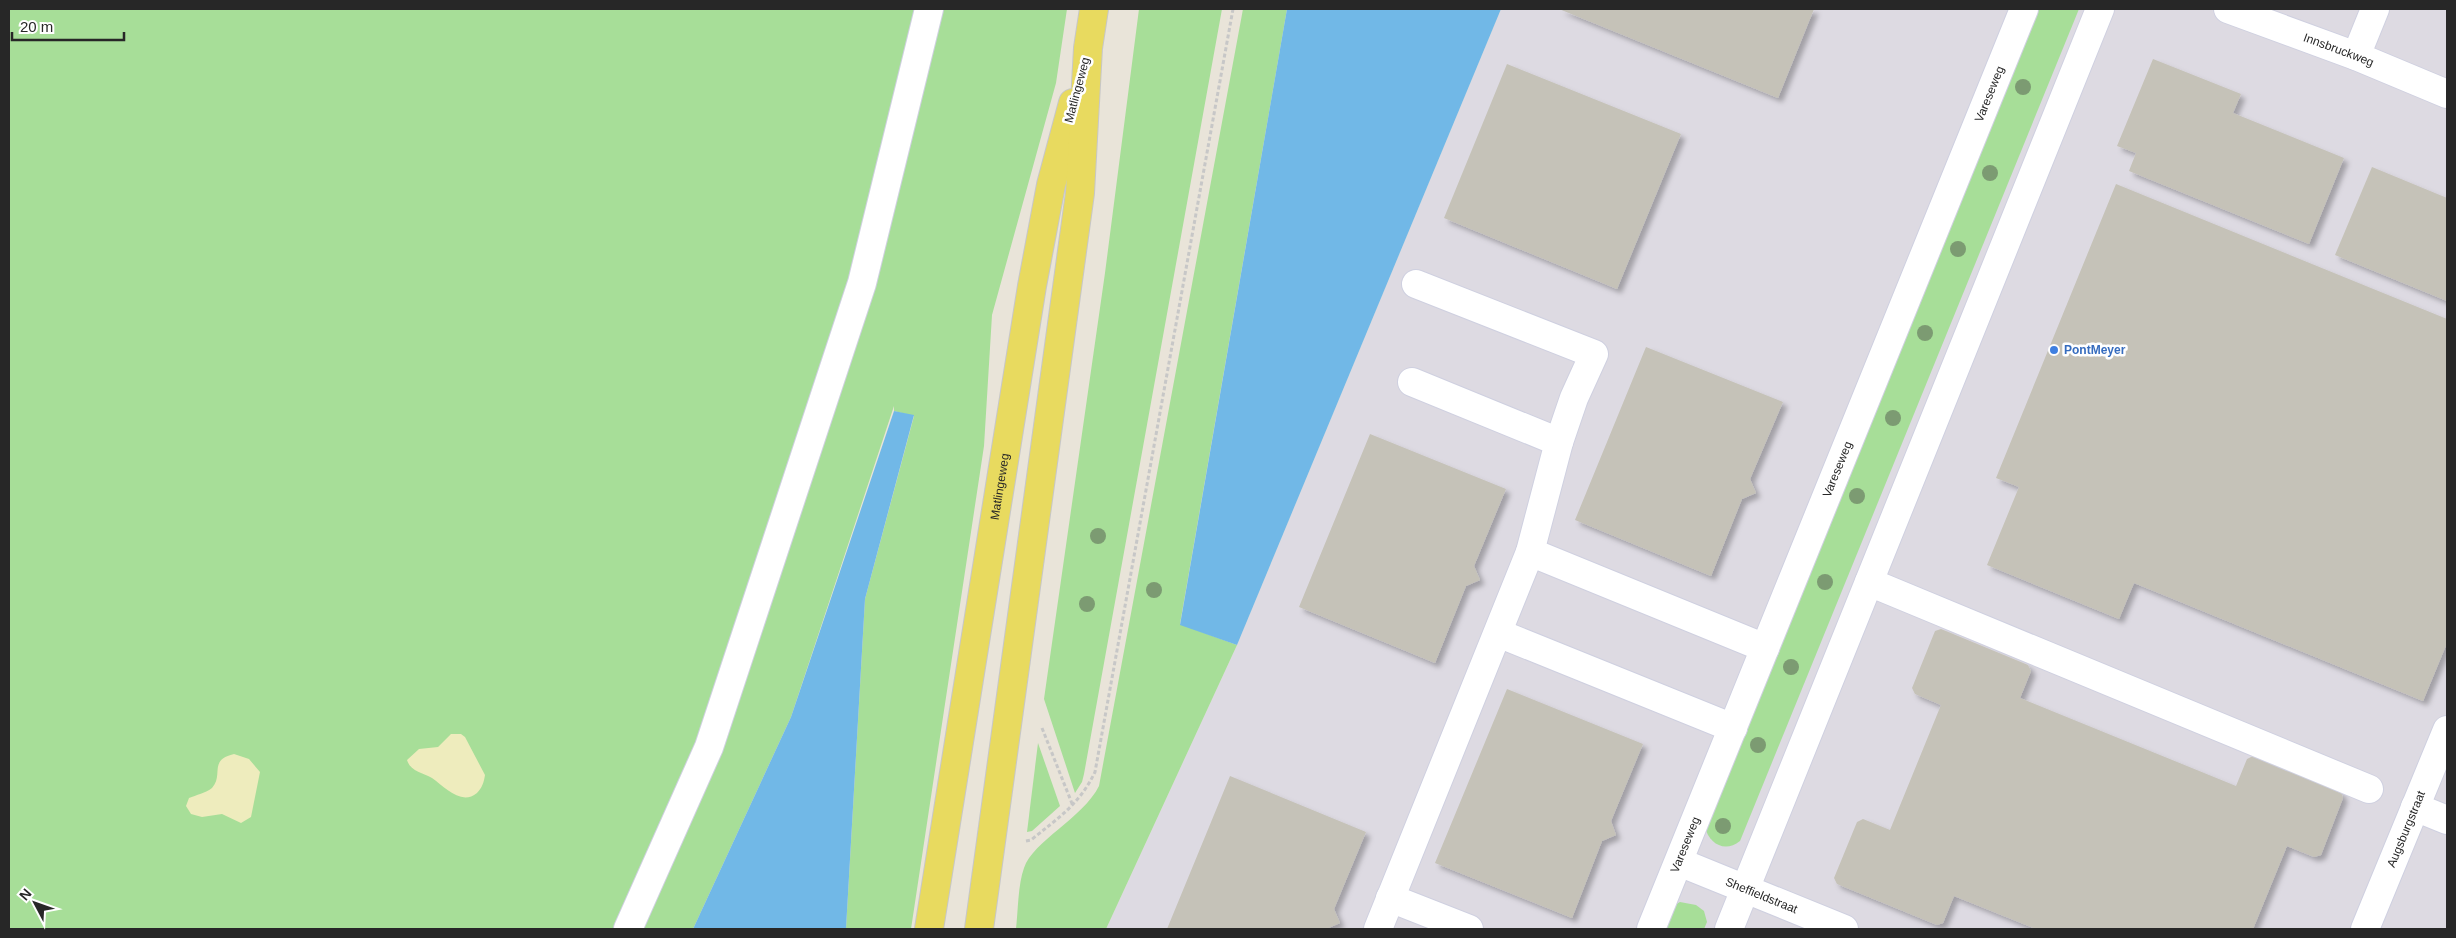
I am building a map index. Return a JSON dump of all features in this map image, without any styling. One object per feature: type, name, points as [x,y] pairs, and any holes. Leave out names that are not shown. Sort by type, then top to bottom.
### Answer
[{"type":"main road","name":"Matlingeweg","points":[[979,929],[1080,192],[1088,48],[1094,9]]},
{"type":"main road","name":"Matlingeweg","points":[[929,929],[1032,286],[1051,184],[1088,48]]},
{"type":"street","points":[[628,929],[709,747],[859,292],[929,9]]},
{"type":"street","name":"Vareseweg","points":[[1651,929],[2024,9]]},
{"type":"street","points":[[1729,929],[2100,9]]},
{"type":"street","name":"Innsbruckweg","points":[[2228,9],[2356,56],[2447,94]]},
{"type":"street","points":[[2356,56],[2375,9]]},
{"type":"street","points":[[1378,929],[1530,552],[1559,442],[1574,398],[1594,354],[1416,284]]},
{"type":"street","points":[[1412,382],[1559,442]]},
{"type":"street","points":[[1530,552],[1765,648]]},
{"type":"street","points":[[1869,582],[2369,789]]},
{"type":"street","points":[[1498,633],[1733,728]]},
{"type":"street","name":"Augsburgstraat","points":[[2365,929],[2447,730]]},
{"type":"street","points":[[2415,808],[2447,820]]},
{"type":"street","name":"Sheffieldstraat","points":[[1679,862],[1844,929]]},
{"type":"street","points":[[1390,898],[1469,929]]},
{"type":"path","points":[[1023,842],[1031,840],[1074,806],[1085,792],[1095,772],[1233,9]]},
{"type":"path","points":[[1040,724],[1074,806]]},
{"type":"shaded area","points":[[1501,9],[2447,9],[2447,929],[1106,929],[1237,645]]},
{"type":"green space","points":[[9,9],[1067,9],[1056,83],[992,315],[984,446],[911,929],[846,929],[865,599],[914,416],[894,411],[894,406],[791,717],[693,929],[9,929]]},
{"type":"green space","points":[[1139,9],[1222,9],[1084,774],[1082,782],[1075,793],[1044,699],[1105,273]]},
{"type":"green space","points":[[1243,9],[1287,9],[1180,624],[1237,645],[1106,929],[1016,929],[1020,882],[1029,858],[1037,848],[1082,809],[1092,798],[1099,786]]},
{"type":"green space","points":[[2038,9],[2079,9],[1740,841],[1729,846],[1718,845],[1710,838],[1705,827]]},
{"type":"green space","points":[[1038,743],[1060,806],[1032,831],[1027,832]]},
{"type":"green space","points":[[1680,902],[1696,905],[1704,911],[1707,922],[1704,929],[1662,929],[1671,907]]},
{"type":"sand","points":[[451,734],[461,734],[465,737],[485,775],[480,789],[471,796],[465,797],[453,794],[432,778],[411,767],[407,760],[419,749],[438,747]]},
{"type":"sand","points":[[234,754],[249,759],[260,772],[251,817],[241,823],[222,814],[202,817],[191,814],[186,806],[189,798],[212,788],[217,778],[221,760]]},
{"type":"water","points":[[1287,9],[1501,9],[1237,645],[1180,625]]},
{"type":"water","points":[[894,411],[914,415],[865,599],[846,929],[693,929],[791,717]]},
{"type":"building","points":[[1559,9],[1814,9],[1778,98]]},
{"type":"building","points":[[2153,59],[2241,94],[2233,113],[2344,158],[2309,244],[2129,171],[2136,153],[2117,146]]},
{"type":"building","points":[[1507,64],[1681,134],[1617,289],[1444,218]]},
{"type":"building","points":[[2372,167],[2447,198],[2447,301],[2335,255]]},
{"type":"building","points":[[2116,184],[2447,319],[2447,643],[2423,701],[2134,583],[2119,619],[1987,565],[2019,487],[1996,478]]},
{"type":"building","points":[[1646,347],[1783,402],[1750,479],[1756,493],[1742,499],[1711,576],[1575,520]]},
{"type":"building","points":[[1370,434],[1506,489],[1474,566],[1480,580],[1466,586],[1435,663],[1299,607]]},
{"type":"building","points":[[1941,629],[2028,665],[2031,671],[2020,698],[2236,786],[2247,759],[2253,756],[2341,792],[2343,798],[2321,855],[2314,857],[2287,846],[2253,929],[2036,929],[1954,896],[1943,923],[1937,925],[1837,884],[1834,878],[1857,822],[1863,819],[1890,830],[1941,705],[1915,694],[1912,688],[1935,631]]},
{"type":"building","points":[[1507,689],[1643,744],[1611,821],[1616,835],[1602,841],[1572,918],[1435,863]]},
{"type":"building","points":[[1230,776],[1366,832],[1334,909],[1340,923],[1326,929],[1167,929]]},
{"type":"place","name":"PontMeyer","points":[[2054,350]]}]
